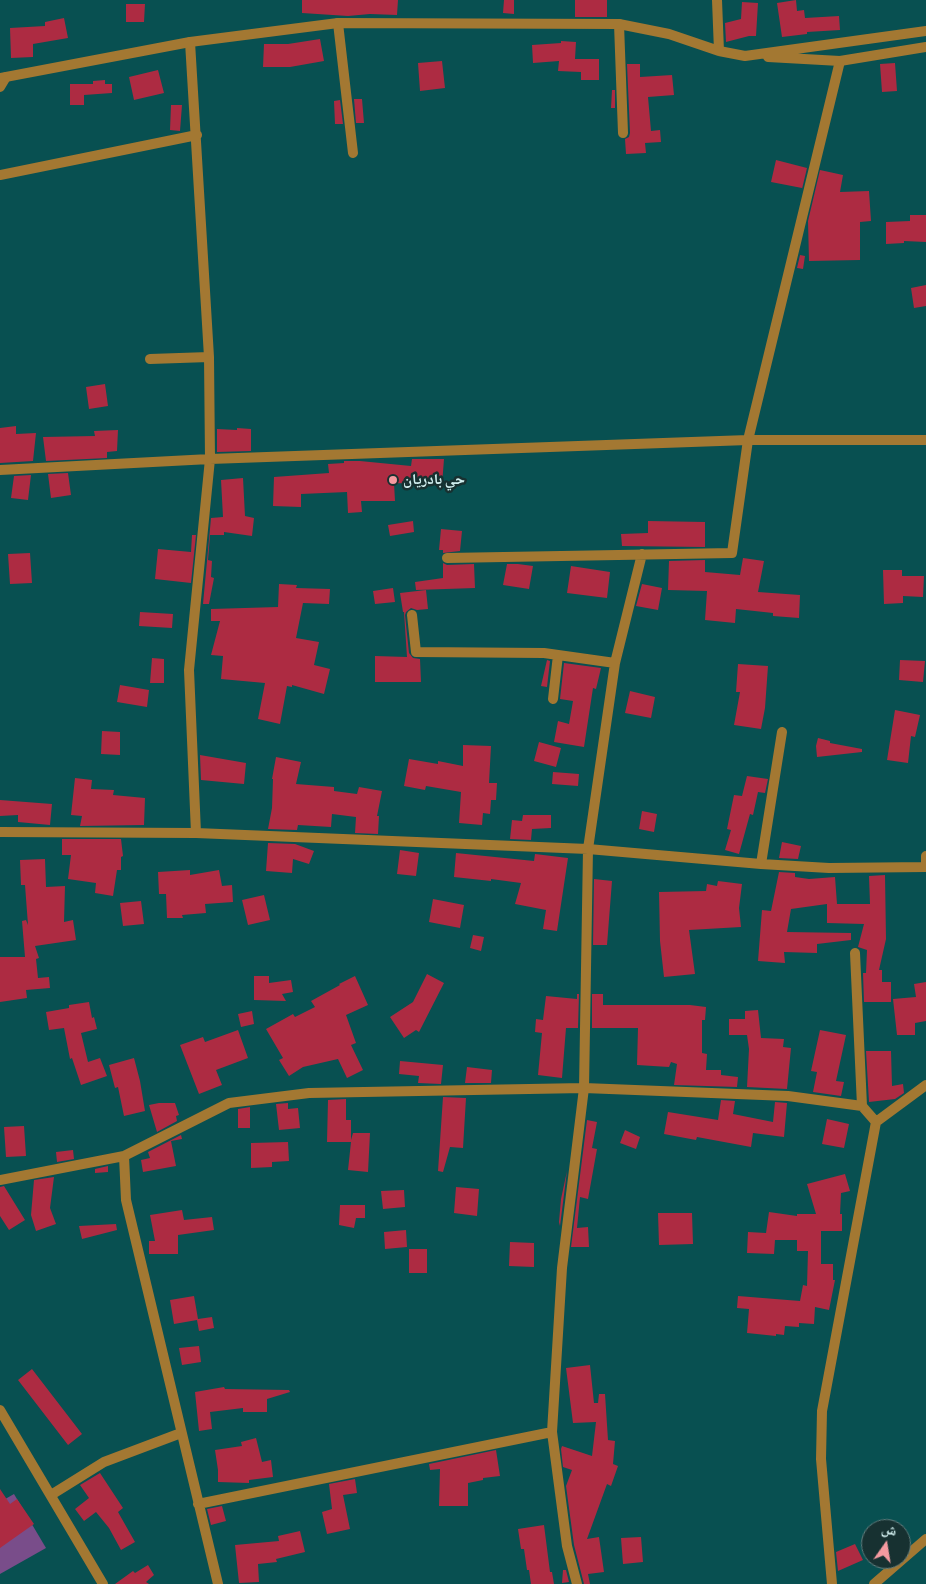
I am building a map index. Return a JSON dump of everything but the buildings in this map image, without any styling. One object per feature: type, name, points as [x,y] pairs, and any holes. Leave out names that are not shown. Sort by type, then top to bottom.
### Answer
[{"type":"street","points":[[717,0],[719,52]]},
{"type":"street","points":[[338,23],[353,153]]},
{"type":"street","points":[[0,87],[3,78],[190,42],[338,23],[619,24],[669,34],[719,52],[745,56],[840,61],[926,47]]},
{"type":"street","points":[[619,24],[623,133]]},
{"type":"street","points":[[745,56],[926,32]]},
{"type":"street","points":[[190,42],[209,356],[210,459],[189,670],[196,834]]},
{"type":"street","points":[[447,558],[732,553],[748,440],[840,61]]},
{"type":"street","points":[[0,175],[197,135]]},
{"type":"street","points":[[150,359],[209,356]]},
{"type":"street","points":[[0,470],[210,459],[748,440],[926,440]]},
{"type":"street","points":[[577,1584],[567,1546],[552,1432],[562,1268],[584,1088],[588,849],[616,662],[642,554]]},
{"type":"street","points":[[412,615],[416,652],[519,652],[616,662]]},
{"type":"street","points":[[554,699],[558,655]]},
{"type":"street","points":[[761,864],[782,732]]},
{"type":"street","points":[[0,832],[196,834],[588,849],[829,868],[926,867],[926,856]]},
{"type":"street","points":[[855,953],[862,1106],[876,1122]]},
{"type":"street","points":[[832,1584],[821,1459],[822,1411],[876,1122],[926,1085]]},
{"type":"street","points":[[0,1180],[124,1156],[229,1103],[309,1093],[584,1088],[788,1096],[862,1106]]},
{"type":"street","points":[[124,1156],[126,1200],[218,1584]]},
{"type":"street","points":[[0,1410],[103,1584]]},
{"type":"street","points":[[198,1504],[552,1432]]},
{"type":"street","points":[[51,1495],[104,1462],[181,1433]]},
{"type":"street","points":[[874,1584],[926,1539]]},
{"type":"shaded area","points":[[14,1494],[46,1548],[0,1574],[0,1502]]},
{"type":"place","name":"حي بادريان","points":[[393,480]]}]
